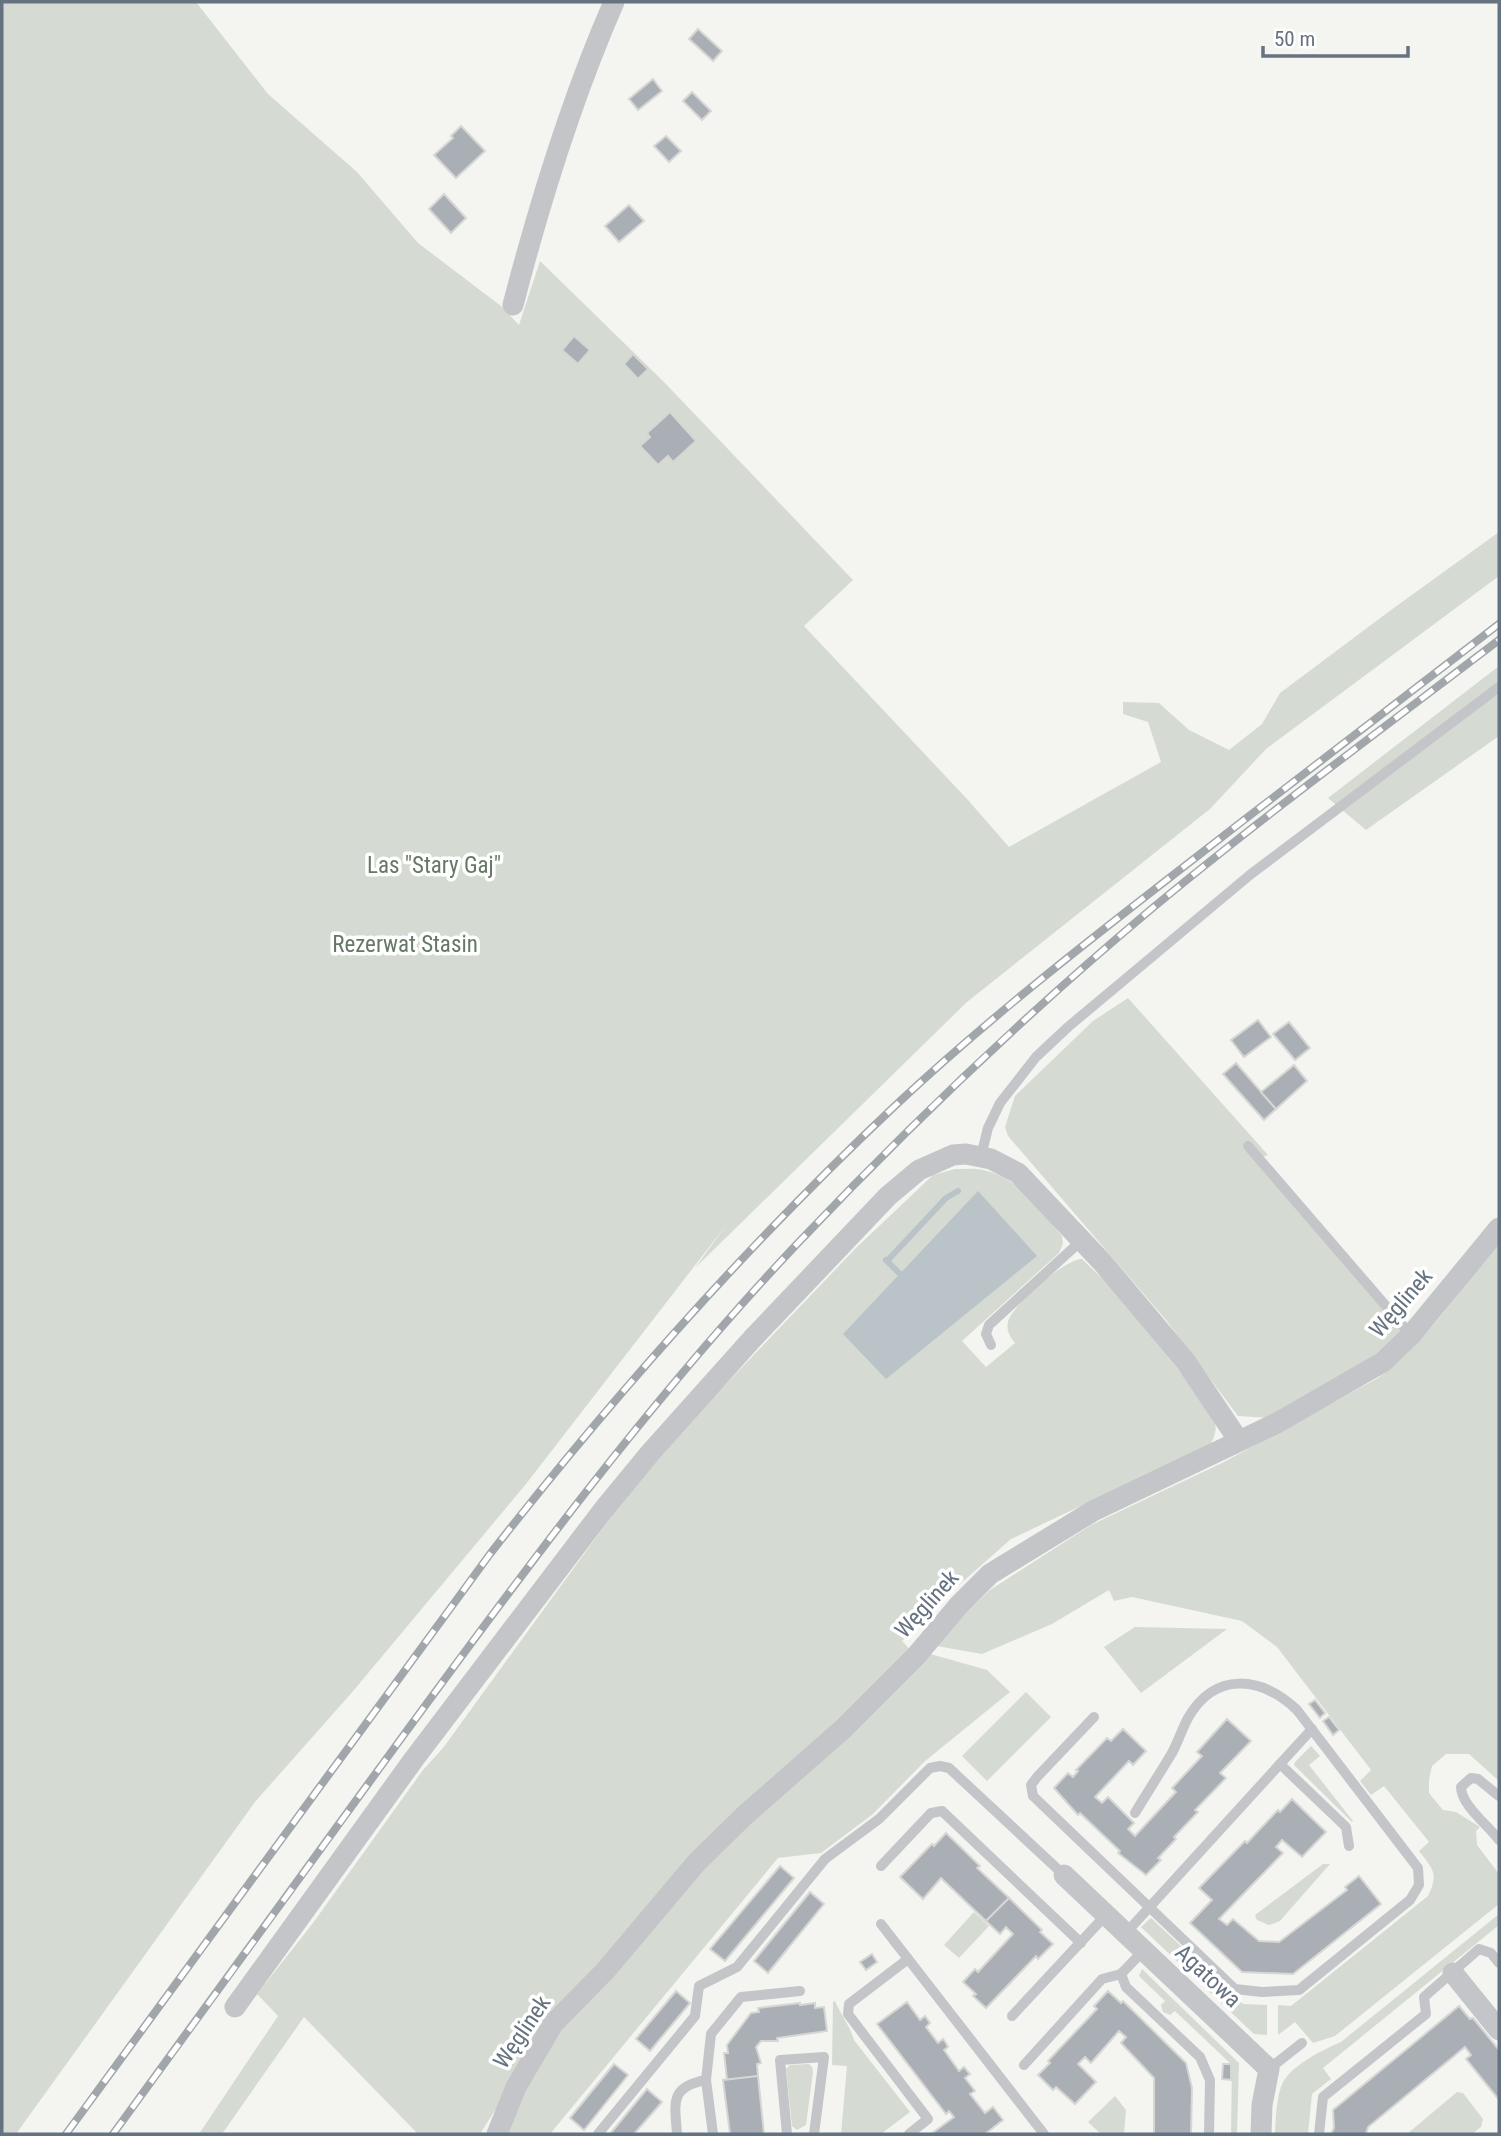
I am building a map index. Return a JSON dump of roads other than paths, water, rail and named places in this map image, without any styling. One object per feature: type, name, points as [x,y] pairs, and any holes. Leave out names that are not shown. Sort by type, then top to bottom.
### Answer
[{"type":"street","points":[[513,305],[558,145],[580,80],[614,2]]},
{"type":"street","points":[[235,2007],[414,1759],[604,1509],[715,1379],[904,1182],[919,1170],[953,1156],[981,1156],[991,1158],[1018,1173],[1082,1240],[1186,1362],[1238,1441]]},
{"type":"street","name":"Węglinek","points":[[497,2134],[516,2087],[553,2024],[605,1971],[697,1862],[744,1816],[843,1729],[916,1656],[959,1605],[990,1574],[1093,1511],[1277,1423],[1365,1374],[1396,1352],[1499,1228]]},
{"type":"street","name":"Agatowa","points":[[1064,1875],[1269,2069]]},
{"type":"street","points":[[1453,1973],[1499,2030]]},
{"type":"street","points":[[1261,2134],[1262,2105],[1269,2069]]},
{"type":"lane","points":[[981,1156],[988,1128],[1000,1103],[1036,1057],[1068,1027],[1251,874],[1499,687]]},
{"type":"lane","points":[[1248,1146],[1411,1335]]},
{"type":"lane","points":[[991,1345],[986,1334],[989,1325],[1082,1240]]},
{"type":"lane","points":[[1094,1717],[1037,1777],[1031,1785],[1033,1797],[1235,1989],[1285,1992],[1298,1990],[1410,1900],[1419,1885],[1418,1867],[1312,1729],[1285,1699],[1271,1691],[1247,1684],[1228,1684],[1208,1694],[1189,1716],[1174,1749],[1135,1813]]},
{"type":"lane","points":[[1125,1934],[1312,1729]]},
{"type":"lane","points":[[1280,1765],[1346,1827],[1349,1846]]},
{"type":"lane","points":[[598,2134],[695,2016],[699,1986],[737,1967],[825,1859],[879,1819],[930,1768],[949,1768],[1064,1875]]},
{"type":"lane","points":[[1499,1796],[1478,1779],[1471,1778],[1461,1787],[1467,1805],[1499,1840]]},
{"type":"lane","points":[[881,1866],[931,1813],[942,1811],[1082,1943]]},
{"type":"lane","points":[[1012,2015],[1105,1916]]},
{"type":"lane","points":[[881,1924],[1045,2134]]},
{"type":"lane","points":[[1319,2134],[1323,2097],[1426,2014],[1424,1997],[1479,1949],[1492,1953],[1499,1963]]},
{"type":"lane","points":[[1024,2065],[1102,1979],[1121,1974],[1143,1951]]},
{"type":"lane","points":[[908,1959],[849,2004],[848,2014],[928,2119],[908,2134]]},
{"type":"lane","points":[[1121,1974],[1126,1987],[1200,2057],[1210,2080],[1209,2134]]},
{"type":"lane","points":[[713,2134],[706,2080],[711,2034],[741,1997],[800,1992]]},
{"type":"lane","points":[[1269,2069],[1302,2043]]},
{"type":"lane","points":[[787,2134],[780,2060],[824,2057],[814,2134]]},
{"type":"lane","points":[[677,2134],[674,2101],[681,2089],[692,2082],[706,2080]]},
{"type":"waterway","points":[[887,1261],[946,1198],[958,1191]]},
{"type":"waterway","points":[[886,1260],[900,1274]]},
{"type":"railway","points":[[66,2134],[490,1554],[635,1378],[789,1210],[932,1071],[1003,1010],[1499,624]]},
{"type":"railway","points":[[113,2134],[537,1555],[689,1365],[797,1244],[881,1157],[968,1073],[1103,950],[1235,842],[1499,640]]},
{"type":"park label","name":"Las \"Stary Gaj\"","points":[[434,865]]},
{"type":"park label","name":"Rezerwat Stasin","points":[[405,944]]}]
